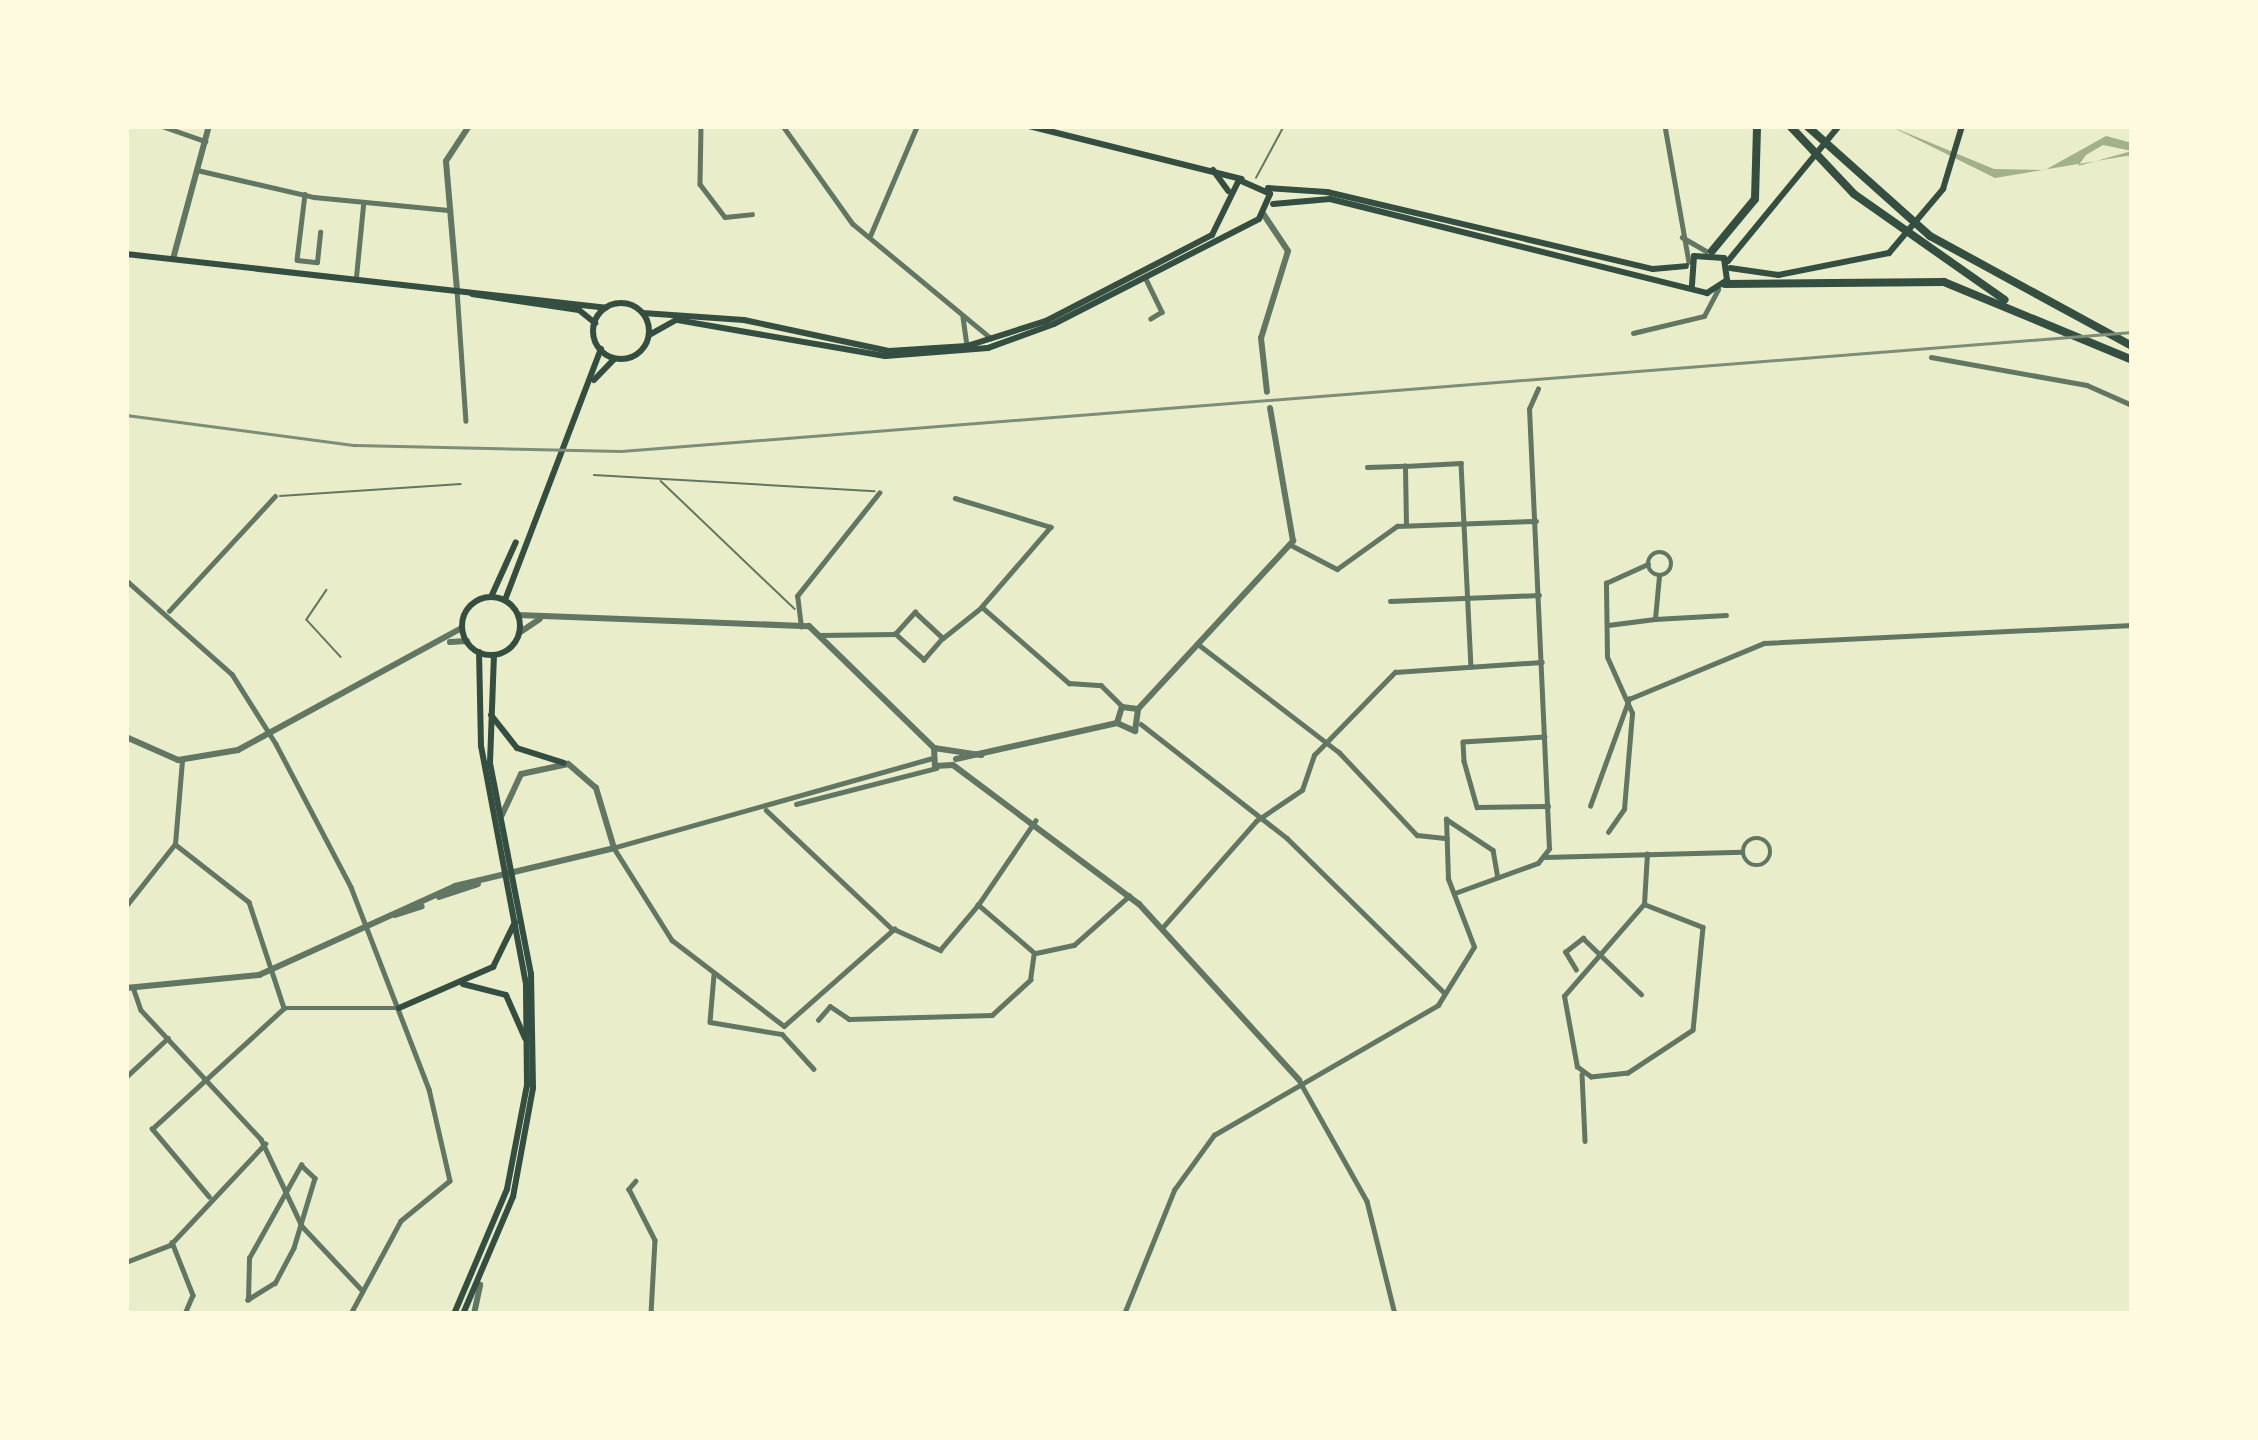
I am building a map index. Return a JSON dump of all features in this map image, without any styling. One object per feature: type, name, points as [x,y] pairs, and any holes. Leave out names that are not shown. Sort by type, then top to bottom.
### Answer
[{"type":"highway","points":[[1709,251],[1755,199],[1757,126]]},
{"type":"highway","points":[[1790,126],[1824,165],[1894,226],[2016,307]]},
{"type":"highway","points":[[1807,128],[1832,157],[1930,236],[2046,306],[2132,346]]},
{"type":"highway","points":[[1722,287],[1931,280],[2016,307],[2132,360]]},
{"type":"main road","points":[[1029,126],[1256,178],[1268,188],[1654,269],[1689,264],[1709,251],[1728,266],[1768,276],[1889,253],[1943,189],[1962,126]]},
{"type":"main road","points":[[1270,206],[1320,197],[1694,288],[1722,287],[1728,266],[1839,126]]},
{"type":"main road","points":[[1210,168],[1228,191],[1229,209],[1243,221]]},
{"type":"main road","points":[[1228,191],[1241,178]]},
{"type":"main road","points":[[592,383],[615,358],[637,354],[649,335],[676,320],[885,356],[950,355],[1031,334],[1243,221],[1264,215],[1270,206],[1268,188]]},
{"type":"main road","points":[[126,254],[643,313],[744,320],[889,351],[994,340],[1196,244],[1229,209]]},
{"type":"main road","points":[[1689,264],[1694,288]]},
{"type":"main road","points":[[457,290],[579,310],[595,323],[601,349],[592,383],[490,597],[462,628],[466,641],[479,652],[494,655]]},
{"type":"main road","points":[[595,323],[606,308]]},
{"type":"main road","points":[[643,313],[649,335]]},
{"type":"main road","points":[[601,349],[615,358]]},
{"type":"main road","points":[[505,600],[524,528]]},
{"type":"main road","points":[[459,1314],[480,1285],[514,1197],[532,1088],[533,990],[503,835],[488,702],[494,655],[519,633],[518,615],[505,600],[490,597]]},
{"type":"main road","points":[[459,1314],[507,1190],[528,1053],[515,918],[481,746],[479,652]]},
{"type":"main road","points":[[488,702],[508,742],[564,763]]},
{"type":"main road","points":[[399,1008],[459,984],[501,960],[515,918]]},
{"type":"main road","points":[[459,984],[506,994],[528,1053]]},
{"type":"street","points":[[162,126],[205,141]]},
{"type":"street","points":[[173,259],[209,126]]},
{"type":"street","points":[[466,421],[446,161],[469,126]]},
{"type":"street","points":[[701,126],[700,184],[725,217],[752,214]]},
{"type":"street","points":[[783,126],[870,236],[994,340]]},
{"type":"street","points":[[870,236],[916,126]]},
{"type":"street","points":[[1666,126],[1678,232],[1689,264]]},
{"type":"street","points":[[197,170],[304,194],[451,210]]},
{"type":"street","points":[[304,194],[297,260],[317,262],[320,232]]},
{"type":"street","points":[[356,277],[363,202]]},
{"type":"street","points":[[1264,215],[1288,251],[1261,338],[1267,392]]},
{"type":"street","points":[[1678,232],[1709,251]]},
{"type":"street","points":[[1144,277],[1162,312],[1151,319]]},
{"type":"street","points":[[1633,333],[1711,310],[1722,287]]},
{"type":"street","points":[[1694,288],[1711,310]]},
{"type":"street","points":[[960,312],[967,346]]},
{"type":"street","points":[[1931,357],[2087,385],[2132,405]]},
{"type":"street","points":[[1538,389],[1529,409],[1548,806],[1546,857]]},
{"type":"street","points":[[1270,408],[1291,545]]},
{"type":"street","points":[[1367,467],[1461,463],[1471,667]]},
{"type":"street","points":[[1405,466],[1406,525]]},
{"type":"street","points":[[801,627],[795,609],[879,493]]},
{"type":"street","points":[[169,612],[275,496]]},
{"type":"street","points":[[818,635],[895,634],[924,660],[943,638],[982,608],[1051,527],[955,497]]},
{"type":"street","points":[[1291,545],[1337,569],[1406,525],[1536,521]]},
{"type":"street","points":[[1138,709],[1291,545]]},
{"type":"street","points":[[1608,832],[1624,809],[1629,699],[1608,662],[1607,577],[1668,556],[1659,577],[1655,619]]},
{"type":"street","points":[[1648,564],[1659,577]]},
{"type":"street","points":[[126,580],[169,612],[232,674],[271,736],[365,923],[399,1008],[450,1181],[401,1222],[351,1314]]},
{"type":"street","points":[[1390,601],[1539,595]]},
{"type":"street","points":[[982,608],[1069,682],[1101,685],[1122,707],[1138,709]]},
{"type":"street","points":[[895,634],[915,612],[943,638]]},
{"type":"street","points":[[518,615],[801,627],[818,635],[934,748]]},
{"type":"street","points":[[1606,625],[1726,615]]},
{"type":"street","points":[[519,633],[543,617]]},
{"type":"street","points":[[1590,806],[1629,699],[1768,642],[2132,625]]},
{"type":"street","points":[[126,737],[182,760],[271,736],[446,642],[462,628]]},
{"type":"street","points":[[446,642],[466,641]]},
{"type":"street","points":[[1198,644],[1326,741],[1417,836],[1447,838]]},
{"type":"street","points":[[1163,927],[1256,821],[1302,790],[1326,741],[1395,672],[1542,662]]},
{"type":"street","points":[[1117,723],[1122,707]]},
{"type":"street","points":[[1138,709],[1141,724]]},
{"type":"street","points":[[130,987],[237,981],[365,923],[492,878],[1117,723],[1141,724],[1256,821],[1294,844],[1445,993]]},
{"type":"street","points":[[1545,736],[1463,742],[1477,807],[1548,806]]},
{"type":"street","points":[[934,748],[949,745],[988,754]]},
{"type":"street","points":[[949,745],[954,762],[1035,821],[1163,927],[1299,1080],[1363,1192],[1394,1314]]},
{"type":"street","points":[[931,759],[934,748]]},
{"type":"street","points":[[931,759],[937,767]]},
{"type":"street","points":[[785,806],[931,759]]},
{"type":"street","points":[[973,778],[974,759]]},
{"type":"street","points":[[126,906],[175,844],[182,760]]},
{"type":"street","points":[[503,835],[512,782],[564,763],[596,788],[614,848],[656,922],[714,975],[784,1026],[893,929]]},
{"type":"street","points":[[766,810],[893,929],[940,950],[978,905],[1035,821]]},
{"type":"street","points":[[1124,1314],[1193,1160],[1251,1104],[1423,1020],[1445,993],[1474,946],[1453,894],[1446,819],[1461,819],[1493,850],[1498,877]]},
{"type":"street","points":[[1453,894],[1546,857],[1742,852],[1758,838],[1771,855],[1755,866],[1742,852]]},
{"type":"street","points":[[175,844],[243,894],[278,965],[284,1008]]},
{"type":"street","points":[[1585,1141],[1582,1074],[1564,997],[1576,970],[1643,904],[1647,854]]},
{"type":"street","points":[[1034,953],[1074,945],[1130,896]]},
{"type":"street","points":[[1582,1074],[1628,1073],[1693,1030],[1702,927],[1643,904]]},
{"type":"street","points":[[978,905],[1034,953]]},
{"type":"street","points":[[1576,970],[1565,952],[1574,938],[1597,950],[1641,994]]},
{"type":"street","points":[[818,1020],[830,1006],[849,1019],[981,1019],[1030,980],[1034,953]]},
{"type":"street","points":[[714,975],[710,1022],[782,1034],[814,1069]]},
{"type":"street","points":[[130,987],[168,1038],[265,1144],[302,1226],[362,1290]]},
{"type":"street","points":[[209,1197],[151,1132],[284,1008],[399,1008]]},
{"type":"street","points":[[126,1077],[168,1038]]},
{"type":"street","points":[[126,1262],[172,1241],[209,1197],[265,1144]]},
{"type":"street","points":[[301,1165],[314,1171],[302,1226],[275,1283],[248,1300],[245,1274],[283,1182],[301,1165]]},
{"type":"street","points":[[636,1180],[629,1189],[655,1240],[651,1314]]},
{"type":"street","points":[[172,1241],[193,1295],[185,1314]]},
{"type":"street","points":[[474,1314],[480,1285]]},
{"type":"lane","points":[[1256,178],[1284,126]]},
{"type":"lane","points":[[594,475],[879,493]]},
{"type":"lane","points":[[659,478],[795,609]]},
{"type":"lane","points":[[275,496],[461,484]]},
{"type":"lane","points":[[327,590],[307,620],[341,657]]},
{"type":"shaded area","points":[[1890,126],[1994,169],[2043,170],[1995,178]]},
{"type":"shaded area","points":[[2106,136],[2132,143],[2132,151],[2103,145],[2080,164],[2046,169]]},
{"type":"railway","points":[[126,415],[355,445],[621,451],[2132,332]]}]
